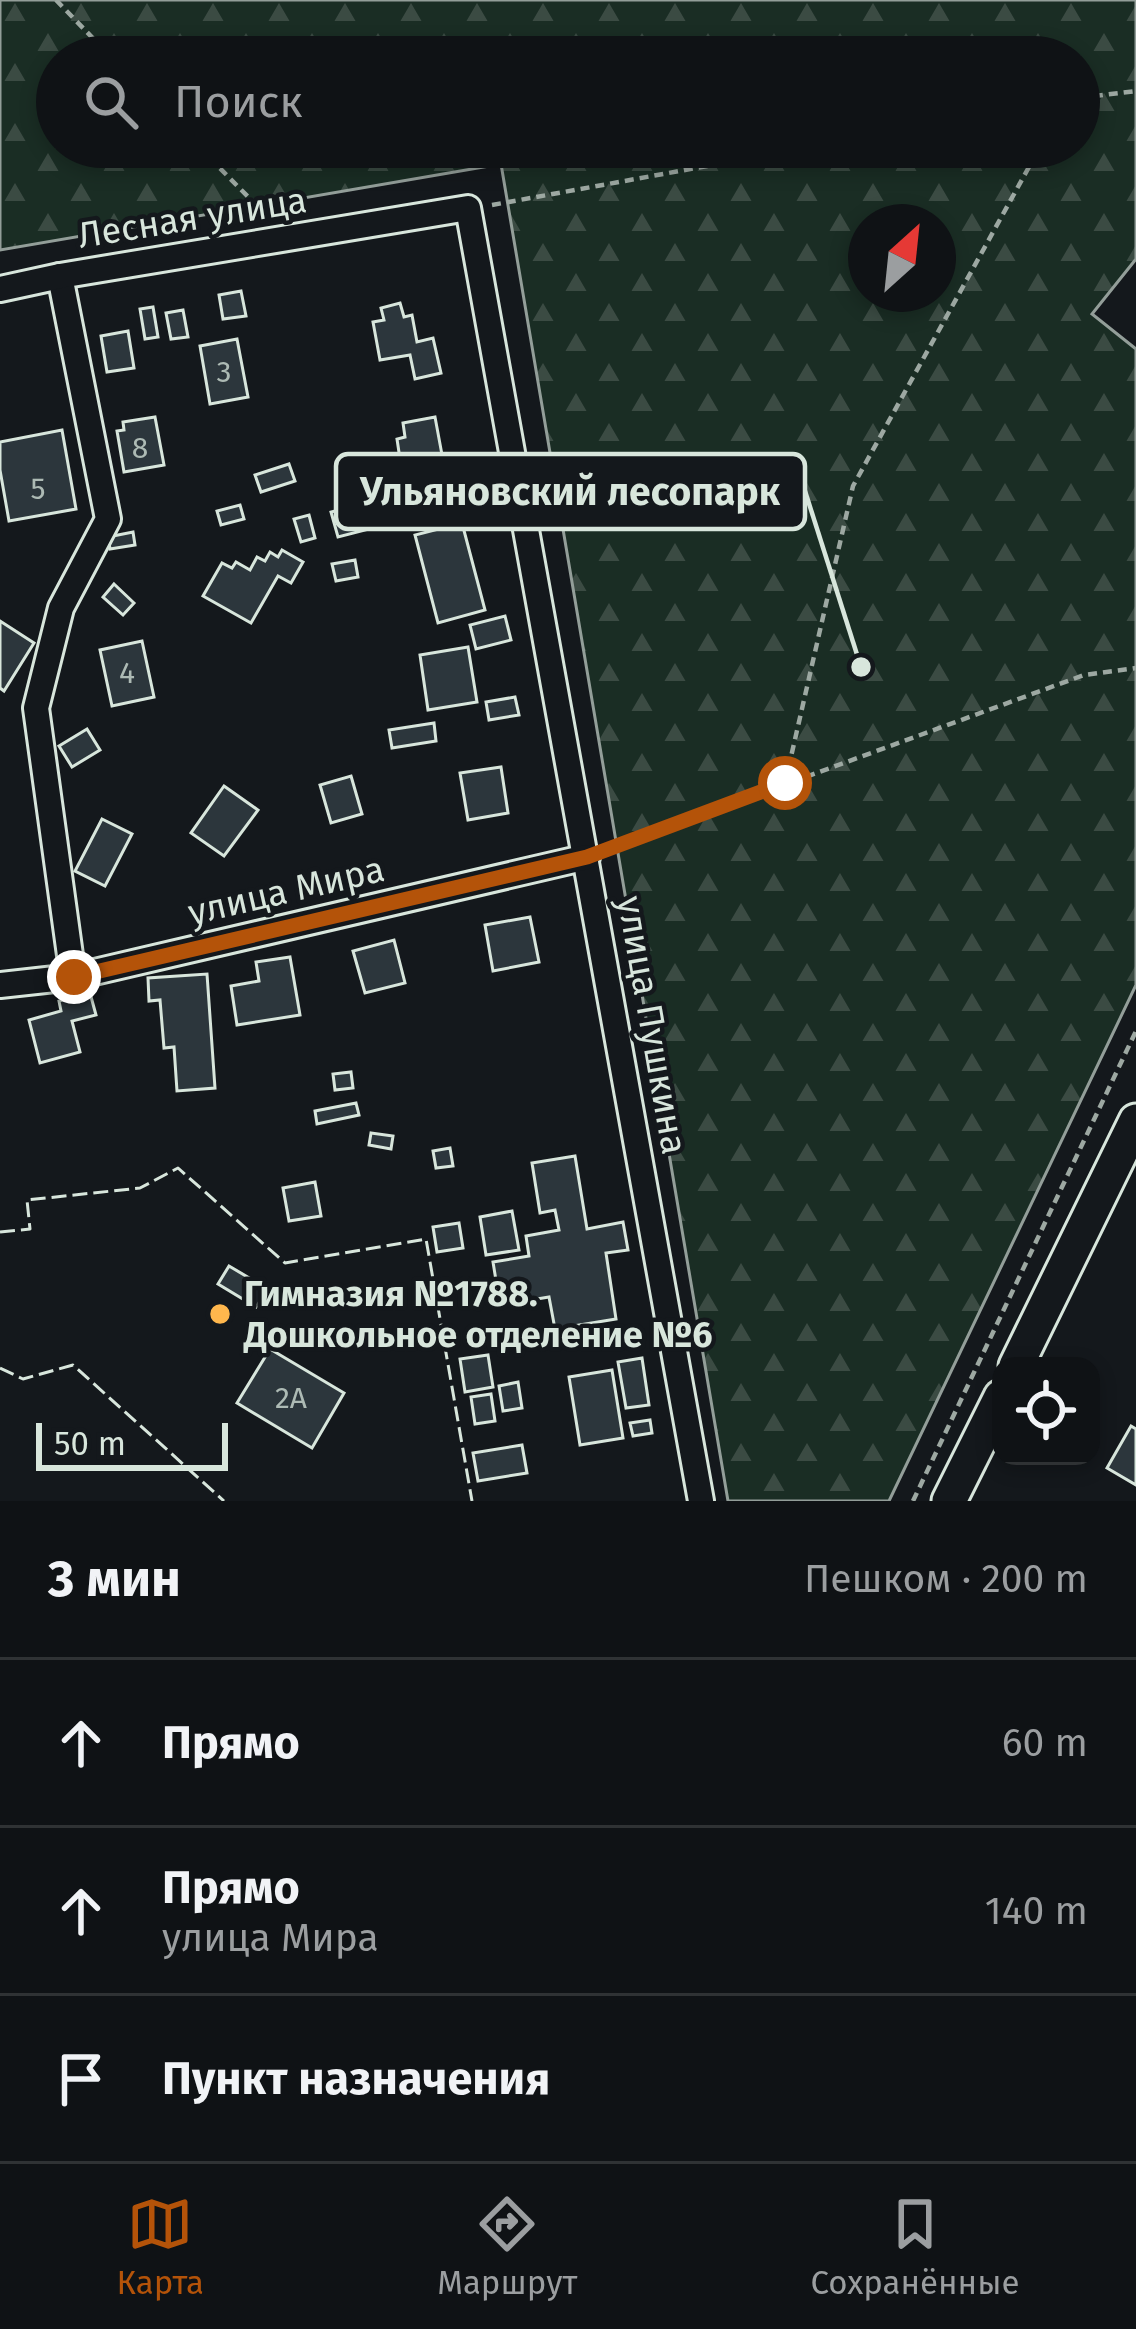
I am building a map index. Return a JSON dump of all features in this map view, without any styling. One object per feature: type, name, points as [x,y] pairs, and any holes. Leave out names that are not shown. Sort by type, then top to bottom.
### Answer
[{"type":"main road","points":[[1020,1357],[1136,1121]]},
{"type":"main road","points":[[950,1501],[992,1415]]},
{"type":"street","name":"Лесная улица","points":[[0,289],[468,208]]},
{"type":"street","name":"улица Пушкина","points":[[468,208],[701,1501]]},
{"type":"street","points":[[60,275],[108,518],[61,608],[36,708],[74,977]]},
{"type":"street","name":"улица Мира","points":[[0,986],[74,977],[587,857]]},
{"type":"path","points":[[56,0],[91,36]]},
{"type":"path","points":[[1100,96],[1136,92]]},
{"type":"path","points":[[220,168],[288,238]]},
{"type":"path","points":[[468,208],[694,168]]},
{"type":"path","points":[[785,783],[853,486],[1028,168]]},
{"type":"path","points":[[587,857],[1084,675],[1136,668]]},
{"type":"path","points":[[913,1501],[1136,1030]]},
{"type":"green space","points":[[0,0],[1136,0],[1136,259],[1092,314],[1136,349],[1136,985],[889,1501],[728,1501],[502,168],[1100,168],[1100,36],[36,36],[36,168],[478,168],[0,250]]},
{"type":"building","points":[[241,291],[246,316],[223,319],[219,295]]},
{"type":"building","points":[[400,303],[404,317],[412,315],[417,342],[433,338],[441,373],[415,379],[410,355],[380,360],[373,322],[384,320],[381,308]]},
{"type":"building","points":[[153,307],[158,337],[145,339],[140,309]]},
{"type":"building","points":[[183,310],[188,337],[171,339],[166,313]]},
{"type":"building","points":[[128,331],[134,368],[107,372],[101,336]]},
{"type":"building","points":[[237,339],[248,397],[210,404],[200,346]]},
{"type":"building","points":[[155,417],[164,465],[124,472],[117,431],[124,430],[123,422]]},
{"type":"building","points":[[435,417],[445,471],[403,479],[397,439],[405,437],[403,423]]},
{"type":"building","points":[[62,430],[76,509],[9,521],[0,442]]},
{"type":"building","points":[[289,464],[295,481],[261,492],[255,475]]},
{"type":"building","points":[[366,503],[373,528],[338,537],[331,512]]},
{"type":"building","points":[[240,505],[244,519],[221,525],[217,511]]},
{"type":"building","points":[[309,515],[315,538],[301,542],[294,519]]},
{"type":"building","points":[[462,523],[485,610],[438,623],[415,535]]},
{"type":"building","points":[[133,532],[135,545],[110,549],[108,537]]},
{"type":"building","points":[[282,550],[303,562],[291,583],[278,576],[251,623],[203,596],[222,563],[232,568],[236,562],[250,570],[257,557],[265,561],[270,552],[278,557]]},
{"type":"building","points":[[355,560],[358,577],[336,581],[332,564]]},
{"type":"building","points":[[114,584],[134,603],[123,615],[103,597]]},
{"type":"building","points":[[505,616],[511,640],[476,649],[470,625]]},
{"type":"building","points":[[0,621],[34,643],[4,691],[0,688]]},
{"type":"building","points":[[142,641],[154,697],[112,706],[100,650]]},
{"type":"building","points":[[468,647],[477,702],[428,710],[420,655]]},
{"type":"building","points":[[515,697],[519,715],[489,720],[486,702]]},
{"type":"building","points":[[434,723],[436,741],[392,748],[389,730]]},
{"type":"building","points":[[87,729],[100,750],[72,767],[59,746]]},
{"type":"building","points":[[501,767],[508,813],[468,820],[460,773]]},
{"type":"building","points":[[351,776],[362,814],[331,823],[320,785]]},
{"type":"building","points":[[224,786],[258,810],[224,856],[191,833]]},
{"type":"building","points":[[102,819],[132,834],[105,886],[75,871]]},
{"type":"building","points":[[530,917],[539,962],[493,971],[485,925]]},
{"type":"building","points":[[394,940],[405,983],[365,993],[353,951]]},
{"type":"building","points":[[290,957],[300,1015],[237,1025],[231,986],[259,981],[256,962]]},
{"type":"building","points":[[207,974],[215,1088],[177,1091],[174,1047],[164,1048],[160,1000],[149,1001],[148,978]]},
{"type":"building","points":[[90,993],[96,1015],[72,1021],[80,1052],[40,1063],[29,1020],[61,1011],[59,1001]]},
{"type":"building","points":[[351,1072],[353,1088],[335,1090],[333,1074]]},
{"type":"building","points":[[356,1103],[359,1115],[317,1124],[315,1111]]},
{"type":"building","points":[[371,1133],[393,1136],[391,1149],[369,1145]]},
{"type":"building","points":[[450,1148],[453,1166],[436,1168],[433,1151]]},
{"type":"building","points":[[575,1156],[587,1229],[623,1222],[628,1250],[606,1253],[616,1319],[555,1329],[549,1297],[500,1305],[493,1262],[529,1256],[526,1236],[559,1230],[555,1210],[540,1213],[532,1163]]},
{"type":"building","points":[[315,1182],[321,1216],[289,1221],[283,1188]]},
{"type":"building","points":[[512,1211],[519,1250],[486,1255],[480,1217]]},
{"type":"building","points":[[459,1223],[463,1248],[437,1252],[433,1227]]},
{"type":"building","points":[[229,1266],[268,1289],[256,1307],[218,1284]]},
{"type":"building","points":[[270,1349],[344,1393],[312,1448],[237,1403]]},
{"type":"building","points":[[488,1355],[493,1387],[465,1392],[460,1359]]},
{"type":"building","points":[[642,1358],[649,1405],[626,1408],[618,1362]]},
{"type":"building","points":[[612,1370],[623,1438],[580,1445],[569,1377]]},
{"type":"building","points":[[518,1382],[522,1408],[503,1411],[499,1386]]},
{"type":"building","points":[[491,1394],[495,1421],[475,1424],[471,1397]]},
{"type":"building","points":[[650,1420],[652,1433],[633,1436],[630,1423]]},
{"type":"building","points":[[1131,1426],[1136,1429],[1136,1485],[1107,1468]]},
{"type":"building","points":[[522,1445],[527,1473],[478,1481],[473,1453]]},
{"type":"fence","points":[[0,1232],[30,1229],[27,1200],[140,1188],[178,1168],[285,1263],[426,1239],[472,1501]]},
{"type":"fence","points":[[0,1368],[23,1379],[73,1365],[224,1501]]},
{"type":"place","name":"Ульяновский лесопарк","points":[[861,667]]},
{"type":"place","name":"Гимназия №1788. Дошкольное отделение №6","points":[[220,1314]]},
{"type":"route","points":[[74,977],[587,857],[785,783]]}]
